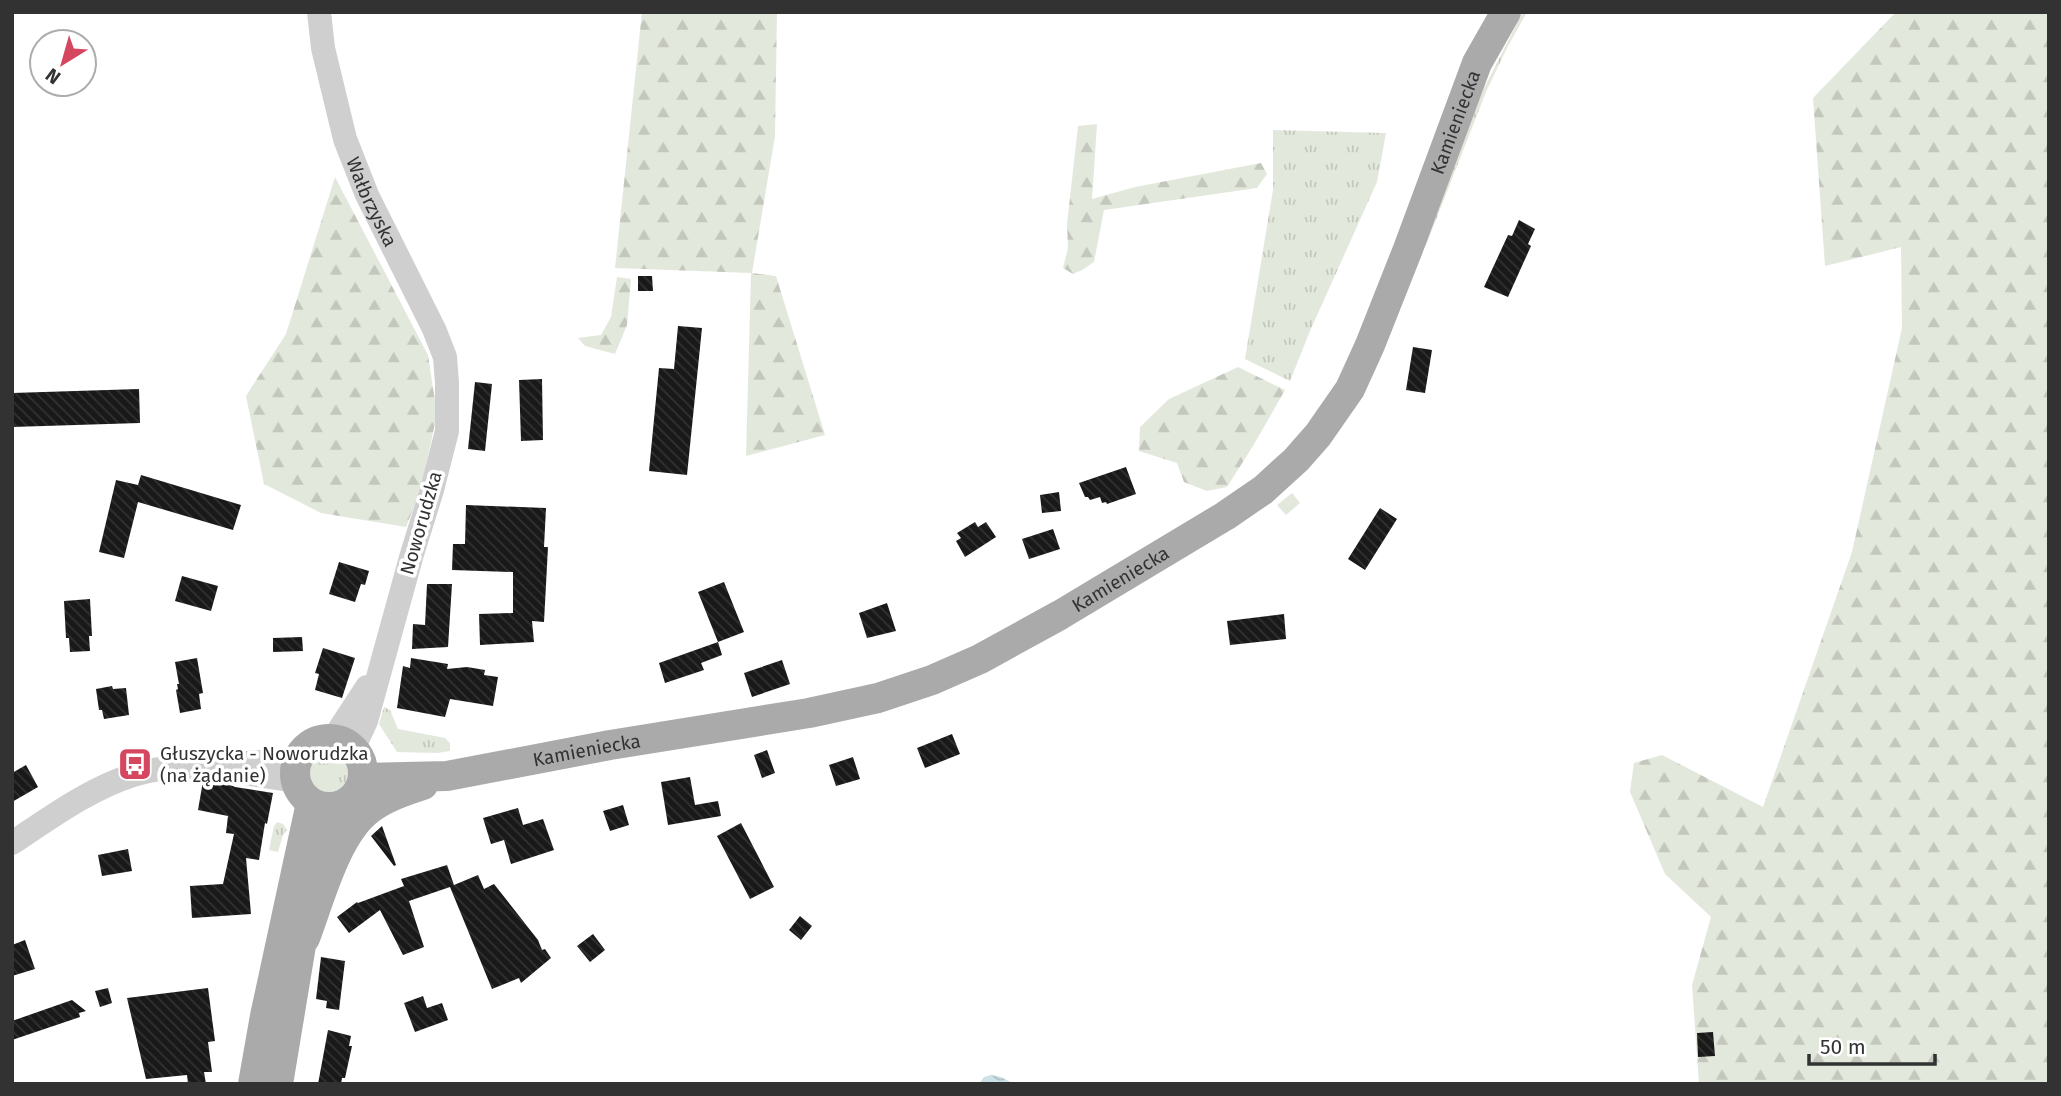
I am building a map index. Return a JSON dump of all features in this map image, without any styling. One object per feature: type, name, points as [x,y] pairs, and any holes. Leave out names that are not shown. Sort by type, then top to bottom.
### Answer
[{"type":"main road","name":"Kamieniecka","points":[[352,757],[411,764],[447,776],[650,738],[809,713],[878,698],[932,680],[980,659],[1060,615],[1225,516],[1263,490],[1296,460],[1318,435],[1350,388],[1408,249],[1477,63],[1506,12]]},
{"type":"main road","points":[[278,1084],[308,900],[323,842],[310,788],[303,750],[322,740],[352,757],[360,788],[345,804],[310,788]]},
{"type":"main road","points":[[301,950],[338,850],[351,827],[367,810],[383,800],[447,776]]},
{"type":"main road","points":[[253,1084],[310,788]]},
{"type":"street","name":"Wałbrzyska","points":[[319,12],[323,48],[345,138],[367,195],[434,329],[445,357],[447,383]]},
{"type":"street","name":"Noworudzka","points":[[352,757],[432,491],[447,431],[447,383]]},
{"type":"street","points":[[12,843],[102,787],[132,775],[164,767],[207,766],[310,788]]},
{"type":"green space","points":[[642,12],[777,12],[775,136],[752,273],[776,276],[825,435],[746,456],[751,273],[615,268]]},
{"type":"green space","points":[[1523,12],[1527,12],[1486,92],[1425,248],[1425,241],[1482,92]]},
{"type":"green space","points":[[1896,12],[2049,12],[2049,1084],[1699,1084],[1692,985],[1711,917],[1665,874],[1630,792],[1634,763],[1662,755],[1763,807],[1852,552],[1902,328],[1901,247],[1825,266],[1813,98]]},
{"type":"green space","points":[[1097,124],[1092,199],[1135,187],[1261,163],[1267,174],[1257,188],[1104,210],[1094,262],[1073,274],[1063,268],[1068,248],[1067,224],[1078,126]]},
{"type":"green space","points":[[1273,130],[1386,133],[1377,182],[1290,381],[1245,359],[1273,190]]},
{"type":"green space","points":[[335,177],[428,355],[437,414],[421,489],[406,527],[321,513],[264,484],[246,396],[286,334]]},
{"type":"green space","points":[[617,277],[631,279],[627,325],[615,354],[585,346],[578,338],[601,335],[611,317]]},
{"type":"green space","points":[[1238,367],[1285,390],[1227,487],[1207,491],[1184,482],[1177,463],[1139,451],[1140,427],[1169,399]]},
{"type":"green space","points":[[1292,493],[1300,503],[1286,515],[1277,505]]},
{"type":"green space","points":[[384,707],[390,710],[398,729],[445,738],[450,743],[450,751],[397,752],[379,724]]},
{"type":"green space","points":[[329,752],[337,753],[343,758],[348,764],[348,780],[343,786],[337,791],[329,792],[321,791],[315,786],[310,780],[309,772],[310,764],[315,758],[321,753]]},
{"type":"green space","points":[[277,822],[283,824],[287,830],[278,852],[269,850]]},
{"type":"water","points":[[991,1075],[1014,1084],[979,1084],[984,1077]]},
{"type":"building","points":[[1519,220],[1535,229],[1528,244],[1531,246],[1508,297],[1484,287],[1508,235],[1512,236]]},
{"type":"building","points":[[638,276],[652,276],[653,291],[638,291]]},
{"type":"building","points":[[678,326],[702,328],[687,475],[649,471],[659,368],[674,369]]},
{"type":"building","points":[[1413,347],[1432,350],[1425,393],[1406,390]]},
{"type":"building","points":[[542,379],[543,440],[521,441],[519,380]]},
{"type":"building","points":[[475,382],[492,384],[485,451],[468,449]]},
{"type":"building","points":[[139,389],[140,423],[12,427],[12,393]]},
{"type":"building","points":[[1126,467],[1136,494],[1107,504],[1102,503],[1100,497],[1090,500],[1085,497],[1079,483]]},
{"type":"building","points":[[141,475],[241,505],[233,530],[138,502],[124,558],[99,552],[116,480],[138,485]]},
{"type":"building","points":[[1059,492],[1061,511],[1042,513],[1040,495]]},
{"type":"building","points":[[466,505],[546,508],[544,547],[548,547],[544,622],[532,621],[534,642],[480,645],[479,614],[513,613],[513,572],[452,570],[453,544],[465,544]]},
{"type":"building","points":[[1380,508],[1397,519],[1365,570],[1348,559]]},
{"type":"building","points":[[975,522],[978,527],[986,522],[996,537],[965,557],[956,541],[961,538],[957,533]]},
{"type":"building","points":[[1053,529],[1060,549],[1029,559],[1022,539]]},
{"type":"building","points":[[339,562],[369,571],[365,585],[361,584],[355,602],[329,594]]},
{"type":"building","points":[[182,576],[218,586],[211,611],[175,601]]},
{"type":"building","points":[[724,582],[744,632],[718,642],[698,592]]},
{"type":"building","points":[[427,584],[452,584],[448,647],[412,649],[413,624],[425,625]]},
{"type":"building","points":[[90,599],[90,651],[70,652],[69,638],[66,638],[64,601]]},
{"type":"building","points":[[887,603],[896,631],[867,638],[859,613]]},
{"type":"building","points":[[1284,614],[1286,639],[1230,645],[1227,621]]},
{"type":"building","points":[[302,637],[303,651],[273,652],[273,638]]},
{"type":"building","points":[[718,642],[722,655],[701,663],[704,670],[665,683],[659,663]]},
{"type":"building","points":[[323,648],[355,658],[342,698],[315,690],[319,674],[315,673]]},
{"type":"building","points":[[197,658],[203,693],[199,694],[201,709],[180,713],[175,662]]},
{"type":"building","points":[[411,658],[448,664],[447,669],[467,667],[485,670],[484,675],[498,677],[493,706],[450,699],[445,717],[397,708],[403,666],[410,668]]},
{"type":"building","points":[[782,660],[790,684],[752,697],[744,673]]},
{"type":"building","points":[[112,686],[113,689],[126,688],[129,715],[104,719],[102,710],[99,710],[96,689]]},
{"type":"building","points":[[952,734],[960,754],[925,768],[917,748]]},
{"type":"building","points":[[767,750],[775,773],[762,778],[754,755]]},
{"type":"building","points":[[853,757],[860,779],[836,786],[829,765]]},
{"type":"building","points":[[26,765],[38,787],[12,802],[12,773]]},
{"type":"building","points":[[690,777],[695,805],[718,801],[721,816],[668,825],[661,782]]},
{"type":"building","points":[[220,780],[235,787],[273,793],[259,860],[246,858],[251,914],[192,918],[190,886],[223,884],[234,834],[226,833],[228,816],[198,810],[203,781]]},
{"type":"building","points":[[623,805],[629,825],[610,831],[603,811]]},
{"type":"building","points":[[518,808],[523,825],[543,819],[554,850],[511,864],[504,840],[491,844],[483,818]]},
{"type":"building","points":[[741,823],[774,887],[750,899],[717,836]]},
{"type":"building","points":[[382,826],[396,865],[394,866],[371,836]]},
{"type":"building","points":[[128,849],[132,871],[102,876],[98,855]]},
{"type":"building","points":[[447,865],[454,885],[478,875],[484,889],[494,884],[538,940],[542,950],[545,949],[551,958],[521,983],[519,978],[492,989],[450,887],[409,901],[424,947],[403,955],[380,910],[349,933],[337,917],[357,902],[404,886],[401,879]]},
{"type":"building","points":[[800,916],[812,926],[801,940],[789,930]]},
{"type":"building","points":[[593,934],[605,950],[590,962],[577,946]]},
{"type":"building","points":[[25,940],[35,969],[12,976],[12,945]]},
{"type":"building","points":[[321,957],[345,961],[339,1010],[326,1008],[327,1001],[316,999]]},
{"type":"building","points":[[108,988],[112,1003],[100,1007],[95,991]]},
{"type":"building","points":[[208,988],[215,1041],[208,1042],[212,1072],[204,1072],[206,1084],[188,1084],[187,1075],[146,1079],[127,998]]},
{"type":"building","points":[[423,996],[427,1008],[442,1003],[448,1020],[415,1032],[404,1003]]},
{"type":"building","points":[[72,1000],[86,1011],[79,1013],[80,1017],[12,1040],[12,1021]]},
{"type":"building","points":[[328,1030],[351,1036],[349,1046],[352,1046],[345,1078],[342,1078],[341,1084],[318,1084]]},
{"type":"building","points":[[1713,1032],[1715,1056],[1698,1057],[1697,1033]]},
{"type":"place","name":"Głuszycka - Noworudzka (na żądanie)","points":[[135,764]]}]
